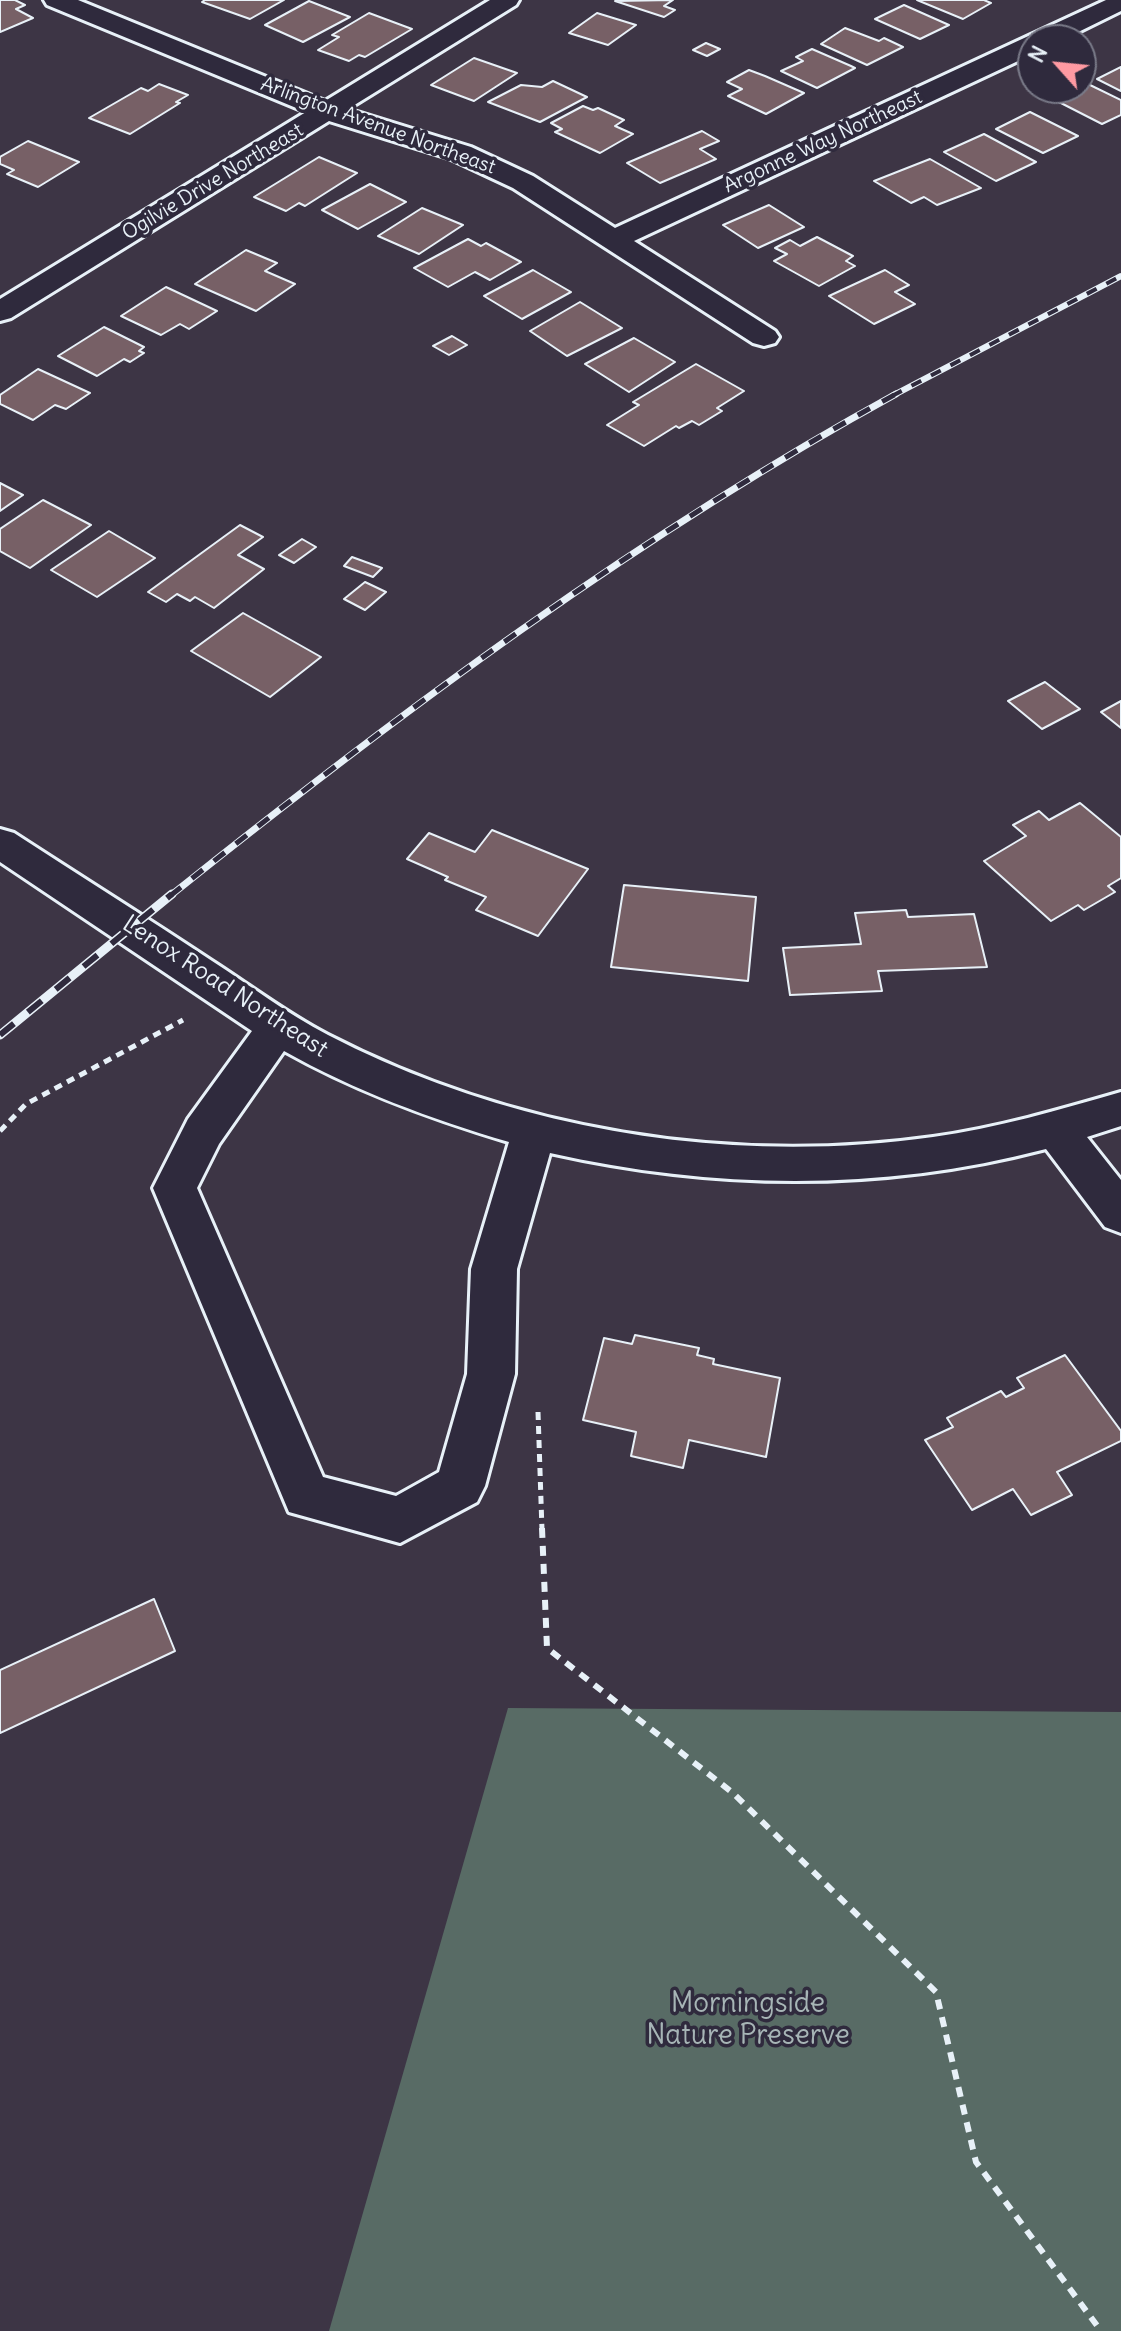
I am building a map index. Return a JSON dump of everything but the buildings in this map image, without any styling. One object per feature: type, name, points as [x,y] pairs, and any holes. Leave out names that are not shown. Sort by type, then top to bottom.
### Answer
[{"type":"street","name":"Arlington Avenue Northeast","points":[[56,0],[329,112],[490,164],[764,337]]},
{"type":"street","name":"Ogilvie Drive Northeast","points":[[0,312],[507,0]]},
{"type":"street","points":[[1075,24],[1121,2]]},
{"type":"street","name":"Argonne Way Northeast","points":[[613,240],[1017,51]]},
{"type":"street","name":"Lenox Road Northeast","points":[[0,843],[314,1048],[412,1094],[507,1126],[638,1154],[773,1165],[909,1158],[1056,1129],[1121,1109]]},
{"type":"street","points":[[279,1025],[203,1132],[175,1188],[306,1496],[400,1520],[460,1486],[491,1374],[494,1269],[534,1132]]},
{"type":"street","points":[[1056,1129],[1121,1214]]},
{"type":"path","points":[[0,1131],[26,1104],[164,1032],[228,993]]},
{"type":"path","points":[[538,1405],[547,1648],[733,1793],[936,1992],[976,2162],[1101,2331]]},
{"type":"green space","name":"Morningside Nature Preserve","points":[[508,1708],[1121,1712],[1121,2331],[329,2331]]},
{"type":"railway","points":[[892,396],[1121,276]]},
{"type":"railway","points":[[170,896],[344,760],[522,629],[706,506],[896,394]]},
{"type":"railway","points":[[0,1035],[172,894]]}]
